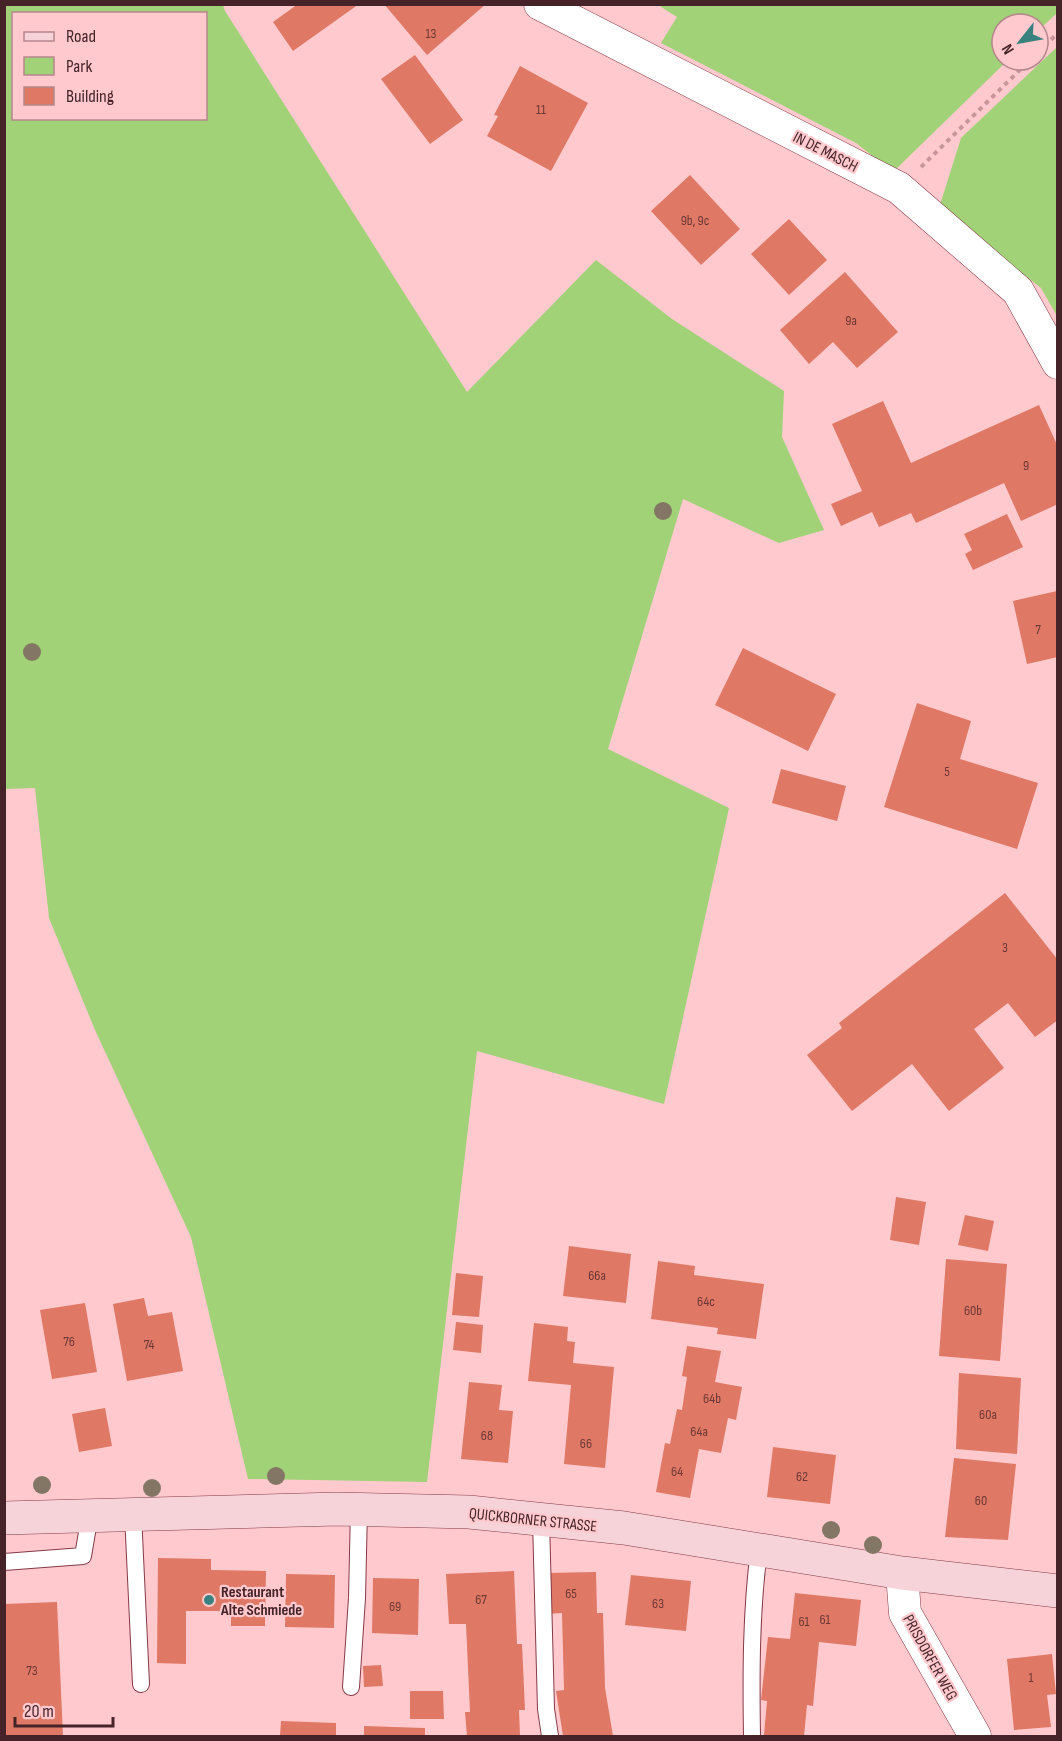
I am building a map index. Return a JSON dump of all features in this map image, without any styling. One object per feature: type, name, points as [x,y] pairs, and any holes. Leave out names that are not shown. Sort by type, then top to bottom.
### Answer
[{"type":"main road","name":"QUICKBORNER STRASSE","points":[[4,1518],[359,1509],[470,1512],[624,1528],[902,1573],[1058,1591]]},
{"type":"street","name":"IN DE MASCH","points":[[540,4],[899,188],[1018,291],[1058,363]]},
{"type":"street","name":"PRISDORFER WEG","points":[[902,1573],[905,1613],[975,1737]]},
{"type":"lane","points":[[351,1687],[357,1598],[359,1509]]},
{"type":"lane","points":[[133,1514],[141,1684]]},
{"type":"lane","points":[[4,1562],[83,1556],[90,1515]]},
{"type":"lane","points":[[541,1520],[546,1709],[550,1737]]},
{"type":"lane","points":[[753,1737],[752,1637],[759,1550]]},
{"type":"path","points":[[899,188],[1018,72]]},
{"type":"green space","points":[[5,4],[223,5],[467,392],[596,260],[672,319],[784,391],[782,437],[824,530],[779,543],[683,499],[608,749],[729,808],[664,1104],[477,1051],[427,1482],[248,1479],[191,1237],[95,1030],[49,918],[35,788],[5,789]]},
{"type":"green space","points":[[1057,4],[1058,12],[1050,20],[1050,12],[990,12],[990,72],[996,72],[893,172],[856,143],[661,43],[677,17],[658,5]]},
{"type":"green space","points":[[1057,47],[1057,316],[1041,288],[939,208],[961,138],[1031,72],[1050,72],[1050,54]]},
{"type":"building","points":[[298,4],[359,4],[293,51],[273,22]]},
{"type":"building","points":[[384,4],[486,4],[427,55]]},
{"type":"building","points":[[415,55],[463,120],[430,144],[381,79]]},
{"type":"building","points":[[520,66],[588,103],[551,171],[487,136],[498,116],[494,115]]},
{"type":"building","points":[[690,175],[740,229],[701,265],[651,211]]},
{"type":"building","points":[[789,219],[827,260],[789,295],[751,254]]},
{"type":"building","points":[[845,272],[898,332],[857,368],[833,342],[809,364],[780,330]]},
{"type":"building","points":[[883,401],[911,463],[1039,405],[1058,447],[1058,504],[1021,521],[1004,483],[916,523],[911,513],[879,527],[872,512],[841,526],[831,504],[862,491],[832,424]]},
{"type":"building","points":[[1007,514],[1023,547],[973,570],[965,554],[972,550],[964,534]]},
{"type":"building","points":[[1057,591],[1058,657],[1027,664],[1013,601]]},
{"type":"building","points":[[743,648],[836,694],[808,751],[715,705]]},
{"type":"building","points":[[917,703],[971,721],[960,759],[1038,783],[1017,849],[884,807]]},
{"type":"building","points":[[781,769],[846,786],[837,821],[772,803]]},
{"type":"building","points":[[1005,893],[1058,960],[1058,1020],[1035,1037],[1008,1003],[974,1029],[1004,1068],[949,1111],[912,1064],[852,1111],[807,1055],[842,1028],[839,1023]]},
{"type":"building","points":[[896,1197],[926,1202],[919,1245],[890,1240]]},
{"type":"building","points":[[965,1215],[994,1221],[988,1251],[958,1245]]},
{"type":"building","points":[[569,1246],[631,1254],[626,1303],[563,1296]]},
{"type":"building","points":[[946,1259],[1007,1264],[1000,1361],[939,1356]]},
{"type":"building","points":[[658,1261],[695,1266],[694,1275],[764,1284],[756,1339],[717,1334],[718,1328],[651,1319]]},
{"type":"building","points":[[456,1273],[483,1276],[479,1317],[452,1315]]},
{"type":"building","points":[[144,1298],[148,1316],[172,1312],[183,1371],[127,1381],[113,1304]]},
{"type":"building","points":[[85,1303],[97,1372],[52,1379],[40,1310]]},
{"type":"building","points":[[456,1322],[483,1325],[481,1353],[453,1350]]},
{"type":"building","points":[[534,1323],[568,1327],[567,1341],[575,1342],[573,1363],[614,1367],[605,1468],[564,1464],[571,1385],[528,1381]]},
{"type":"building","points":[[687,1346],[721,1351],[715,1382],[742,1387],[736,1420],[728,1418],[721,1453],[699,1449],[690,1498],[656,1492],[665,1443],[670,1444],[677,1409],[682,1410],[687,1377],[682,1376]]},
{"type":"building","points":[[959,1373],[1021,1378],[1017,1454],[956,1449]]},
{"type":"building","points":[[469,1382],[502,1385],[499,1410],[513,1411],[508,1463],[461,1459]]},
{"type":"building","points":[[105,1408],[112,1446],[79,1452],[72,1414]]},
{"type":"building","points":[[773,1447],[836,1455],[830,1504],[767,1497]]},
{"type":"building","points":[[954,1458],[1016,1464],[1008,1540],[945,1537]]},
{"type":"building","points":[[158,1558],[211,1559],[211,1570],[266,1571],[265,1626],[231,1626],[231,1611],[186,1611],[186,1664],[157,1663]]},
{"type":"building","points":[[514,1571],[517,1644],[522,1644],[525,1710],[519,1710],[520,1736],[467,1736],[465,1712],[470,1712],[466,1624],[449,1624],[446,1574]]},
{"type":"building","points":[[596,1572],[597,1613],[603,1613],[605,1688],[613,1736],[563,1736],[556,1691],[564,1690],[562,1613],[547,1614],[546,1573]]},
{"type":"building","points":[[286,1574],[335,1575],[334,1628],[285,1627]]},
{"type":"building","points":[[631,1575],[691,1581],[686,1631],[625,1625]]},
{"type":"building","points":[[373,1578],[419,1579],[418,1635],[372,1633]]},
{"type":"building","points":[[795,1593],[861,1600],[856,1646],[819,1642],[813,1706],[807,1705],[804,1736],[764,1735],[767,1701],[761,1700],[768,1637],[790,1639]]},
{"type":"building","points":[[57,1602],[63,1736],[4,1736],[4,1604]]},
{"type":"building","points":[[1052,1654],[1056,1694],[1047,1695],[1051,1727],[1014,1730],[1007,1659]]},
{"type":"building","points":[[381,1665],[383,1686],[364,1687],[363,1666]]},
{"type":"building","points":[[410,1691],[443,1691],[444,1719],[410,1719]]},
{"type":"building","points":[[281,1721],[336,1723],[336,1736],[280,1736]]},
{"type":"building","points":[[364,1726],[425,1728],[425,1736],[364,1736]]},
{"type":"place","name":"Restaurant Alte Schmiede","points":[[209,1600]]}]
